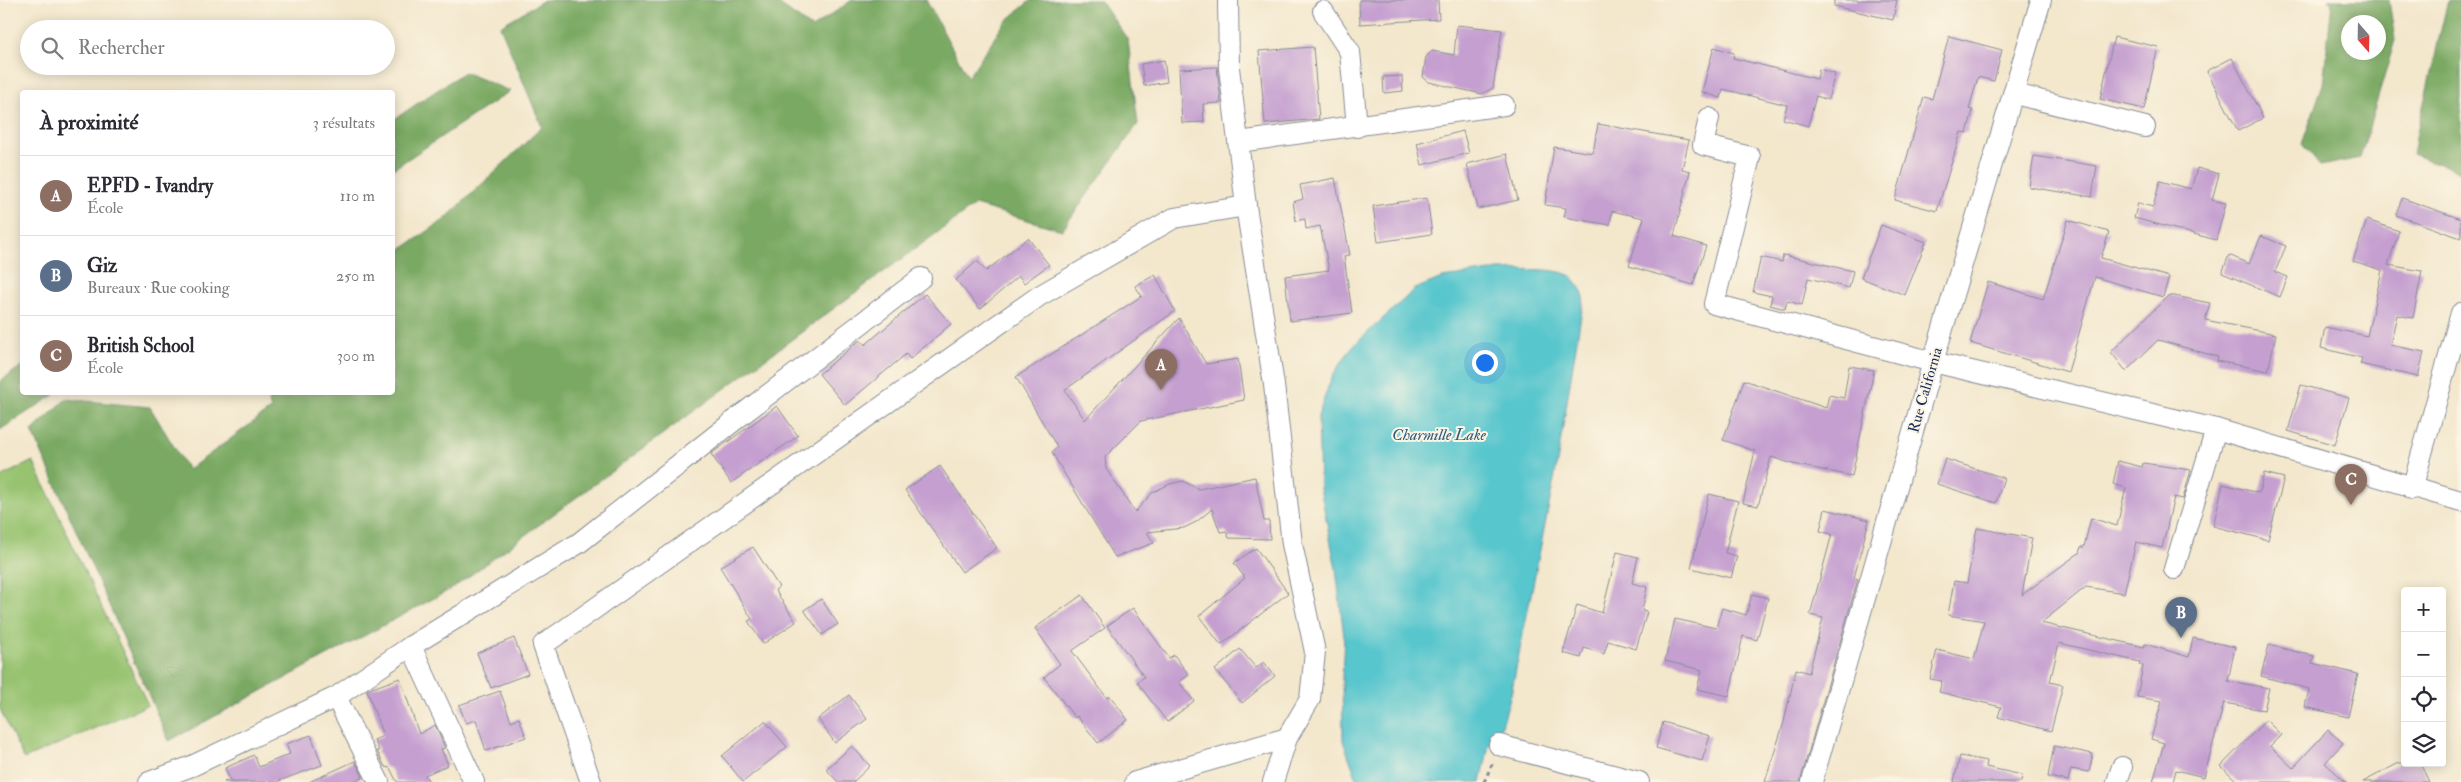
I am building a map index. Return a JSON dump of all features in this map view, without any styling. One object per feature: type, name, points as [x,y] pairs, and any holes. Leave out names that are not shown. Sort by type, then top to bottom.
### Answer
[{"type":"street","points":[[1228,0],[1229,68],[1246,206],[1274,385],[1292,544],[1315,652],[1310,699],[1287,738],[1273,782]]},
{"type":"street","name":"Rue California","points":[[1812,782],[1933,362],[2015,94],[2041,0]]},
{"type":"street","points":[[1323,11],[1350,52],[1356,127]]},
{"type":"street","points":[[2015,94],[2146,128]]},
{"type":"street","points":[[1239,142],[1504,105]]},
{"type":"street","points":[[1709,118],[1703,145],[1750,157],[1714,304],[1933,362],[2216,429],[2461,501]]},
{"type":"street","points":[[591,782],[543,645],[1039,296],[1174,218],[1246,206]]},
{"type":"street","points":[[149,782],[196,774],[336,697],[411,646],[579,543],[744,413],[921,278]]},
{"type":"street","points":[[2412,488],[2461,312]]},
{"type":"street","points":[[2174,569],[2216,429]]},
{"type":"street","points":[[411,646],[474,782]]},
{"type":"street","points":[[336,697],[380,782]]},
{"type":"street","points":[[1135,782],[1287,738]]},
{"type":"street","points":[[1499,745],[1639,782]]},
{"type":"green space","points":[[544,0],[773,0],[812,28],[852,0],[926,0],[968,77],[1005,22],[1031,0],[1100,0],[1128,40],[1138,124],[1062,230],[975,205],[453,588],[169,741],[32,431],[66,399],[150,407],[188,470],[271,409],[267,395],[395,395],[395,254],[444,220],[542,127],[500,26]]},
{"type":"green space","points":[[2328,0],[2389,0],[2395,40],[2360,158],[2320,166],[2302,144],[2323,84],[2332,3]]},
{"type":"green space","points":[[2448,0],[2461,0],[2461,172],[2412,154]]},
{"type":"green space","points":[[464,72],[510,91],[395,168],[395,119]]},
{"type":"green space","points":[[20,367],[20,395],[54,395],[0,430],[0,381]]},
{"type":"green space","points":[[33,461],[148,705],[24,759],[0,709],[0,477]]},
{"type":"water","name":"Charmille Lake","points":[[1498,270],[1562,272],[1574,279],[1584,297],[1555,475],[1511,694],[1502,725],[1489,745],[1481,782],[1358,782],[1343,741],[1342,677],[1344,637],[1336,569],[1320,488],[1318,416],[1332,376],[1352,347],[1415,289],[1442,278]]},
{"type":"building","points":[[1359,0],[1438,0],[1439,19],[1360,24]]},
{"type":"building","points":[[1834,0],[1897,0],[1893,20],[1834,6]]},
{"type":"building","points":[[1457,25],[1502,30],[1493,88],[1482,94],[1429,82],[1423,77],[1426,57],[1432,51],[1454,55]]},
{"type":"building","points":[[1949,36],[2002,50],[1994,81],[1978,77],[1969,109],[1973,110],[1967,133],[1961,132],[1937,211],[1895,200],[1924,97],[1932,99]]},
{"type":"building","points":[[2114,37],[2158,47],[2144,109],[2100,99]]},
{"type":"building","points":[[1313,47],[1319,119],[1265,124],[1259,51]]},
{"type":"building","points":[[1714,47],[1734,53],[1733,58],[1817,79],[1819,69],[1835,74],[1828,100],[1816,96],[1808,126],[1783,119],[1787,105],[1723,89],[1721,98],[1702,92]]},
{"type":"building","points":[[2232,58],[2263,118],[2238,131],[2207,71]]},
{"type":"building","points":[[1164,60],[1167,82],[1144,86],[1141,64]]},
{"type":"building","points":[[1217,67],[1221,103],[1203,104],[1204,122],[1182,123],[1179,69]]},
{"type":"building","points":[[1402,76],[1403,91],[1384,93],[1383,77]]},
{"type":"building","points":[[1598,124],[1689,140],[1682,169],[1690,171],[1674,236],[1706,246],[1693,285],[1629,266],[1644,218],[1612,211],[1610,225],[1564,217],[1566,208],[1545,205],[1554,147],[1593,153]]},
{"type":"building","points":[[1463,131],[1469,153],[1422,165],[1417,143]]},
{"type":"building","points":[[1507,154],[1518,200],[1478,209],[1467,164]]},
{"type":"building","points":[[2034,156],[2097,166],[2092,197],[2029,187]]},
{"type":"building","points":[[2197,168],[2219,174],[2212,200],[2226,203],[2216,240],[2134,218],[2138,203],[2153,207],[2160,181],[2191,189]]},
{"type":"building","points":[[1335,178],[1350,255],[1344,256],[1352,313],[1290,321],[1285,276],[1329,270],[1320,226],[1306,229],[1305,219],[1296,221],[1293,202],[1303,199],[1300,185]]},
{"type":"building","points":[[1427,198],[1432,234],[1378,242],[1373,206]]},
{"type":"building","points":[[2402,198],[2461,219],[2461,238],[2396,215]]},
{"type":"building","points":[[2068,220],[2109,232],[2101,258],[2169,277],[2163,297],[2095,277],[2068,372],[1970,343],[1988,282],[2043,299]]},
{"type":"building","points":[[2367,220],[2399,231],[2388,265],[2422,271],[2413,318],[2397,315],[2390,345],[2424,352],[2418,377],[2360,364],[2362,358],[2321,348],[2325,327],[2367,336],[2382,270],[2353,261]]},
{"type":"building","points":[[1881,225],[1926,242],[1905,295],[1861,278]]},
{"type":"building","points":[[2261,236],[2286,246],[2275,272],[2288,277],[2280,297],[2222,273],[2229,255],[2249,264]]},
{"type":"building","points":[[1028,238],[1049,265],[1024,283],[1019,276],[980,309],[956,280],[977,261],[986,271]]},
{"type":"building","points":[[1783,255],[1853,271],[1849,288],[1808,278],[1802,305],[1787,301],[1785,309],[1770,305],[1772,296],[1753,292],[1761,257],[1782,262]]},
{"type":"building","points":[[1155,275],[1175,311],[1065,390],[1085,420],[1179,318],[1206,364],[1238,359],[1244,400],[1141,421],[1105,457],[1106,469],[1135,512],[1153,492],[1170,484],[1183,481],[1199,489],[1255,477],[1264,521],[1269,521],[1270,539],[1229,538],[1226,531],[1220,532],[1212,509],[1196,522],[1184,528],[1147,532],[1154,543],[1115,557],[1052,453],[1057,447],[1016,377],[1142,296],[1135,286]]},
{"type":"building","points":[[925,294],[951,324],[910,359],[906,354],[845,405],[819,374],[860,340],[865,345]]},
{"type":"building","points":[[2169,295],[2210,303],[2205,320],[2276,334],[2268,371],[2217,361],[2218,357],[2158,340],[2126,371],[2111,352]]},
{"type":"building","points":[[1849,366],[1874,370],[1852,476],[1793,464],[1771,457],[1758,506],[1743,503],[1755,451],[1723,440],[1744,380],[1826,408],[1829,395],[1844,398]]},
{"type":"building","points":[[2301,385],[2349,398],[2335,445],[2288,431]]},
{"type":"building","points":[[777,406],[798,436],[731,483],[711,454]]},
{"type":"building","points":[[1945,459],[2004,478],[1996,503],[1937,484]]},
{"type":"building","points":[[2118,461],[2142,467],[2143,463],[2191,470],[2183,499],[2174,497],[2162,548],[2136,542],[2124,593],[2086,587],[2041,623],[2144,647],[2145,644],[2189,657],[2193,638],[2235,647],[2228,681],[2269,688],[2264,710],[2224,703],[2204,777],[2176,770],[2173,782],[2153,782],[2164,743],[2151,739],[2162,701],[2137,697],[2143,666],[2139,665],[2140,662],[2059,643],[2050,682],[2063,685],[2051,731],[1998,717],[2001,707],[1939,692],[1942,681],[1930,679],[1937,650],[1974,659],[1984,621],[1948,615],[1954,581],[1967,583],[1977,528],[2032,538],[2022,595],[2079,553],[2081,547],[2084,547],[2091,518],[2117,526],[2126,488],[2113,484]]},
{"type":"building","points":[[940,466],[997,548],[962,572],[905,490]]},
{"type":"building","points":[[2264,473],[2284,478],[2268,540],[2213,526],[2223,484],[2259,493]]},
{"type":"building","points":[[1709,494],[1738,501],[1725,553],[1737,556],[1731,578],[1691,568]]},
{"type":"building","points":[[1825,509],[1869,520],[1854,578],[1858,579],[1800,782],[1765,782],[1784,722],[1796,669],[1809,673],[1823,618],[1810,615],[1832,534],[1820,531]]},
{"type":"building","points":[[753,547],[779,587],[775,590],[796,622],[763,644],[748,621],[752,619],[720,567]]},
{"type":"building","points":[[1256,548],[1288,593],[1221,645],[1199,616],[1245,578],[1234,563]]},
{"type":"building","points":[[1617,552],[1638,557],[1632,583],[1647,587],[1642,611],[1647,612],[1636,649],[1608,641],[1604,654],[1584,648],[1581,658],[1563,653],[1577,605],[1602,613]]},
{"type":"building","points":[[1752,594],[1768,598],[1757,640],[1743,636],[1729,696],[1697,689],[1702,670],[1665,661],[1675,619],[1716,628],[1722,608],[1746,615]]},
{"type":"building","points":[[1082,595],[1105,628],[1072,651],[1107,698],[1110,696],[1128,720],[1098,743],[1077,716],[1075,718],[1044,677],[1060,664],[1035,628]]},
{"type":"building","points":[[821,599],[838,624],[822,635],[804,610]]},
{"type":"building","points":[[1133,608],[1169,658],[1174,655],[1189,675],[1179,682],[1194,701],[1167,722],[1137,682],[1144,677],[1107,626]]},
{"type":"building","points":[[514,638],[528,674],[491,688],[477,653]]},
{"type":"building","points":[[2269,645],[2314,656],[2312,663],[2358,674],[2348,717],[2305,707],[2309,689],[2261,676]]},
{"type":"building","points":[[1240,649],[1256,668],[1264,662],[1275,676],[1242,703],[1215,670]]},
{"type":"building","points":[[400,678],[419,734],[435,725],[445,748],[441,749],[448,765],[425,775],[429,782],[397,782],[390,768],[385,767],[377,751],[379,750],[374,740],[383,736],[367,690]]},
{"type":"building","points":[[500,691],[511,721],[519,718],[526,737],[486,751],[476,720],[466,723],[459,705]]},
{"type":"building","points":[[849,695],[867,719],[835,743],[818,719]]},
{"type":"building","points":[[2266,720],[2281,735],[2270,746],[2293,768],[2328,730],[2343,743],[2325,763],[2346,782],[2238,782],[2221,766]]},
{"type":"building","points":[[765,721],[787,747],[743,782],[722,756]]},
{"type":"building","points":[[1663,722],[1710,736],[1702,761],[1656,748]]},
{"type":"building","points":[[311,735],[322,765],[276,782],[224,782],[230,780],[225,768],[254,755],[259,767],[290,754],[286,744]]},
{"type":"building","points":[[852,746],[870,766],[853,782],[838,782],[826,769]]},
{"type":"building","points":[[2054,746],[2093,754],[2089,772],[2071,769],[2068,781],[2048,777]]},
{"type":"building","points":[[1960,756],[1987,761],[1986,767],[2022,775],[2021,782],[1954,782]]},
{"type":"building","points":[[355,761],[363,777],[352,782],[309,782]]},
{"type":"building","points":[[2401,763],[2401,767],[2422,767],[2429,782],[2363,782]]},
{"type":"place","name":"EPFD - Ivandry","points":[[1161,390]]},
{"type":"place","name":"British School","points":[[2351,505]]},
{"type":"place","name":"Giz","points":[[2181,638]]}]
